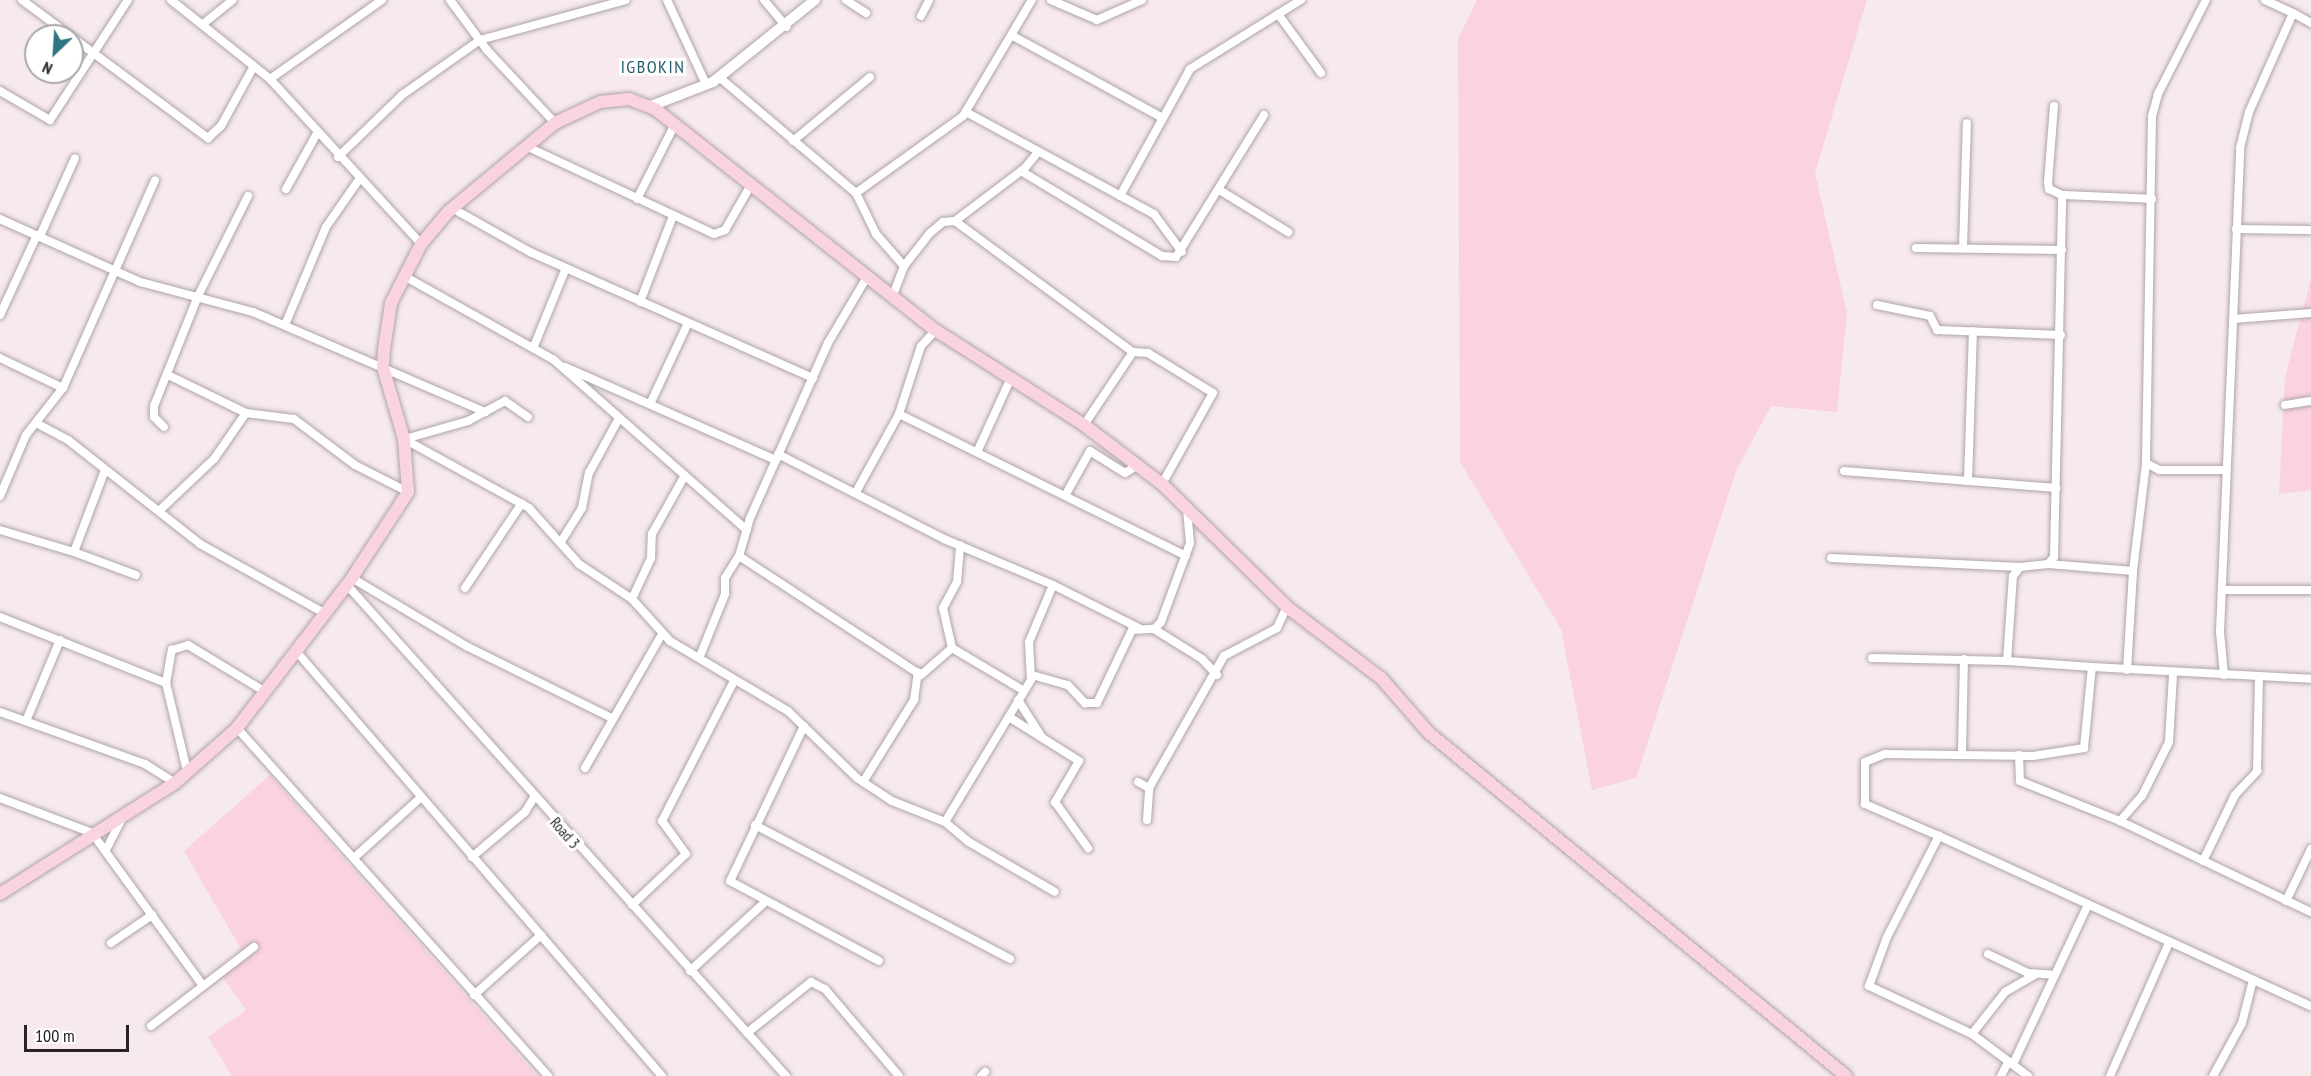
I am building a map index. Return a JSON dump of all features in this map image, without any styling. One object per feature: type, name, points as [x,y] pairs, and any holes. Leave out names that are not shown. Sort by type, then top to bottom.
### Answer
[{"type":"main road","points":[[0,894],[125,812],[175,783],[237,728],[326,614],[350,582],[408,492],[404,439],[383,367],[387,318],[404,276],[421,244],[453,208],[555,123],[615,99],[651,106],[752,183],[936,330],[1084,425],[1136,466],[1162,483],[1287,606],[1381,678],[1429,733],[1846,1076]]},
{"type":"street","points":[[22,0],[208,138],[221,126],[254,66]]},
{"type":"street","points":[[0,91],[50,120],[96,53],[128,0]]},
{"type":"street","points":[[171,0],[270,80],[316,135],[360,178],[421,244]]},
{"type":"street","points":[[203,24],[233,0]]},
{"type":"street","points":[[270,80],[382,0]]},
{"type":"street","points":[[450,0],[480,40],[555,123]]},
{"type":"street","points":[[338,157],[402,95],[480,40],[626,0]]},
{"type":"street","points":[[667,0],[706,84]]},
{"type":"street","points":[[764,0],[787,27]]},
{"type":"street","points":[[651,106],[719,77],[787,27],[815,0]]},
{"type":"street","points":[[846,0],[866,13]]},
{"type":"street","points":[[921,16],[929,0]]},
{"type":"street","points":[[856,193],[966,112],[1013,36],[1032,0]]},
{"type":"street","points":[[1051,0],[1097,20],[1142,0]]},
{"type":"street","points":[[1120,196],[1190,69],[1301,0]]},
{"type":"street","points":[[2127,670],[2133,571],[2146,463],[2152,199],[2151,136],[2158,94],[2206,0]]},
{"type":"street","points":[[2265,0],[2311,23]]},
{"type":"street","points":[[2224,675],[2222,590],[2240,148],[2249,112],[2293,13]]},
{"type":"street","points":[[1278,14],[1321,73]]},
{"type":"street","points":[[1013,36],[1163,118]]},
{"type":"street","points":[[719,77],[856,193],[876,234],[904,266]]},
{"type":"street","points":[[793,141],[870,77]]},
{"type":"street","points":[[2054,106],[2049,189],[2062,195],[2152,199]]},
{"type":"street","points":[[966,112],[1036,153],[1155,214],[1182,252]]},
{"type":"street","points":[[1021,171],[1162,256],[1182,252],[1221,191],[1264,115]]},
{"type":"street","points":[[1963,248],[1967,123]]},
{"type":"street","points":[[637,199],[675,124]]},
{"type":"street","points":[[286,189],[316,135]]},
{"type":"street","points":[[528,147],[673,216],[721,232],[752,183]]},
{"type":"street","points":[[893,295],[904,266],[938,225],[955,221],[1021,171],[1036,153]]},
{"type":"street","points":[[0,315],[75,158]]},
{"type":"street","points":[[285,326],[326,227],[360,178]]},
{"type":"street","points":[[0,496],[18,451],[63,388],[117,273],[155,180]]},
{"type":"street","points":[[1221,191],[1288,231]]},
{"type":"street","points":[[2048,564],[2054,557],[2061,335],[2062,195]]},
{"type":"street","points":[[164,427],[153,411],[198,296],[248,196]]},
{"type":"street","points":[[453,208],[566,268],[813,378]]},
{"type":"street","points":[[640,302],[673,216]]},
{"type":"street","points":[[0,219],[117,273],[198,296],[285,326],[485,412]]},
{"type":"street","points":[[955,221],[1133,352],[1148,353],[1213,393],[1162,483]]},
{"type":"street","points":[[2236,229],[2310,230]]},
{"type":"street","points":[[1916,248],[2062,250]]},
{"type":"street","points":[[534,346],[566,268]]},
{"type":"street","points":[[404,276],[534,346],[560,365],[618,420],[747,530]]},
{"type":"street","points":[[700,656],[725,594],[725,578],[739,556],[747,530],[777,457],[813,378],[867,277]]},
{"type":"street","points":[[1877,305],[1930,316],[1937,330],[2061,335]]},
{"type":"street","points":[[2233,319],[2311,313]]},
{"type":"street","points":[[651,402],[688,323]]},
{"type":"street","points":[[859,490],[899,414],[918,351],[936,330]]},
{"type":"street","points":[[1968,482],[1973,332]]},
{"type":"street","points":[[1084,425],[1133,352]]},
{"type":"street","points":[[0,358],[63,388]]},
{"type":"street","points":[[560,365],[859,490],[865,498],[960,546],[1053,585],[1140,627],[1154,629],[1202,658],[1217,675]]},
{"type":"street","points":[[168,375],[246,413],[294,419],[348,460],[408,492]]},
{"type":"street","points":[[978,450],[1011,378]]},
{"type":"street","points":[[404,439],[485,412],[511,400],[528,417]]},
{"type":"street","points":[[2285,405],[2311,401]]},
{"type":"street","points":[[160,510],[184,482],[214,459],[246,413]]},
{"type":"street","points":[[899,414],[978,450],[1182,553]]},
{"type":"street","points":[[562,540],[582,507],[589,473],[618,420]]},
{"type":"street","points":[[38,424],[160,510],[206,547],[326,614]]},
{"type":"street","points":[[404,439],[522,504],[562,540],[587,572],[632,599],[662,634],[700,656],[804,726],[863,782],[945,822],[1055,892]]},
{"type":"street","points":[[1066,494],[1090,451],[1125,473],[1136,466]]},
{"type":"street","points":[[2146,463],[2159,470],[2226,470]]},
{"type":"street","points":[[74,552],[105,470]]},
{"type":"street","points":[[1844,471],[2056,488]]},
{"type":"street","points":[[632,599],[651,558],[652,534],[684,477]]},
{"type":"street","points":[[465,588],[522,504]]},
{"type":"street","points":[[1154,629],[1182,553],[1189,546],[1187,507]]},
{"type":"street","points":[[0,530],[74,552],[136,575]]},
{"type":"street","points":[[960,546],[957,582],[943,608],[952,648],[1021,689]]},
{"type":"street","points":[[739,556],[918,672],[926,675],[952,648]]},
{"type":"street","points":[[1831,558],[2020,567],[2048,564],[2133,571]]},
{"type":"street","points":[[2007,661],[2013,576],[2020,567]]},
{"type":"street","points":[[350,582],[476,652],[612,718]]},
{"type":"street","name":"Road 3","points":[[350,582],[545,810],[786,1076]]},
{"type":"street","points":[[945,822],[1009,717],[1021,689],[1032,675],[1029,642],[1053,585]]},
{"type":"street","points":[[2222,590],[2311,590]]},
{"type":"street","points":[[1147,820],[1149,788],[1191,708],[1217,675],[1226,655],[1277,628],[1287,606]]},
{"type":"street","points":[[0,617],[166,683]]},
{"type":"street","points":[[1032,675],[1068,685],[1085,703],[1096,704],[1125,640],[1140,627]]},
{"type":"street","points":[[585,768],[662,634]]},
{"type":"street","points":[[27,721],[60,640]]},
{"type":"street","points":[[187,771],[166,683],[172,650],[179,644],[264,692]]},
{"type":"street","points":[[296,651],[420,798],[662,1076]]},
{"type":"street","points":[[1872,658],[2007,661],[2173,674],[2311,679]]},
{"type":"street","points":[[1962,752],[1964,659]]},
{"type":"street","points":[[2092,667],[2086,746],[2063,755],[1962,752],[1885,754],[1865,762],[1865,804],[2311,1006]]},
{"type":"street","points":[[863,782],[914,700],[918,672]]},
{"type":"street","points":[[2120,821],[2142,796],[2169,742],[2173,674]]},
{"type":"street","points":[[2203,861],[2235,795],[2257,771],[2259,678]]},
{"type":"street","points":[[632,905],[686,854],[662,821],[734,681]]},
{"type":"street","points":[[1018,700],[1042,736]]},
{"type":"street","points":[[0,712],[145,764],[175,783]]},
{"type":"street","points":[[1009,717],[1078,761],[1054,802],[1088,848]]},
{"type":"street","points":[[804,726],[730,881],[764,903],[879,961]]},
{"type":"street","points":[[237,728],[355,857],[474,995],[548,1076]]},
{"type":"street","points":[[2019,755],[2020,782],[2120,821],[2311,912]]},
{"type":"street","points":[[1138,782],[1149,788]]},
{"type":"street","points":[[472,857],[525,812],[535,796]]},
{"type":"street","points":[[0,798],[71,827],[92,833],[107,848],[203,986]]},
{"type":"street","points":[[355,857],[420,798]]},
{"type":"street","points":[[525,812],[545,810]]},
{"type":"street","points":[[107,848],[125,812]]},
{"type":"street","points":[[755,825],[1010,959]]},
{"type":"street","points":[[71,827],[72,847]]},
{"type":"street","points":[[1939,836],[1887,937],[1869,986],[1972,1034],[2014,1062],[2028,1076]]},
{"type":"street","points":[[2286,901],[2311,849]]},
{"type":"street","points":[[690,971],[764,903]]},
{"type":"street","points":[[2014,1062],[2088,905]]},
{"type":"street","points":[[111,943],[152,915]]},
{"type":"street","points":[[474,995],[541,935]]},
{"type":"street","points":[[2110,1076],[2169,943]]},
{"type":"street","points":[[151,1026],[254,947]]},
{"type":"street","points":[[1988,954],[2035,975],[2054,975]]},
{"type":"street","points":[[1972,1034],[2005,992],[2035,975]]},
{"type":"street","points":[[2213,1076],[2242,1023],[2253,980]]},
{"type":"street","points":[[747,1033],[811,982],[825,989],[899,1076]]},
{"type":"street","points":[[2001,1076],[2008,1062],[2014,1062]]},
{"type":"shaded area","points":[[1477,0],[1867,0],[1815,173],[1847,313],[1837,412],[1771,406],[1736,471],[1636,778],[1592,790],[1561,629],[1460,462],[1458,39]]},
{"type":"shaded area","points":[[2311,279],[2311,490],[2279,494],[2285,377]]},
{"type":"shaded area","points":[[270,775],[537,1076],[232,1076],[208,1037],[246,1010],[221,975],[244,954],[184,851]]},
{"type":"district","name":"IGBOKIN","points":[[653,67]]}]
